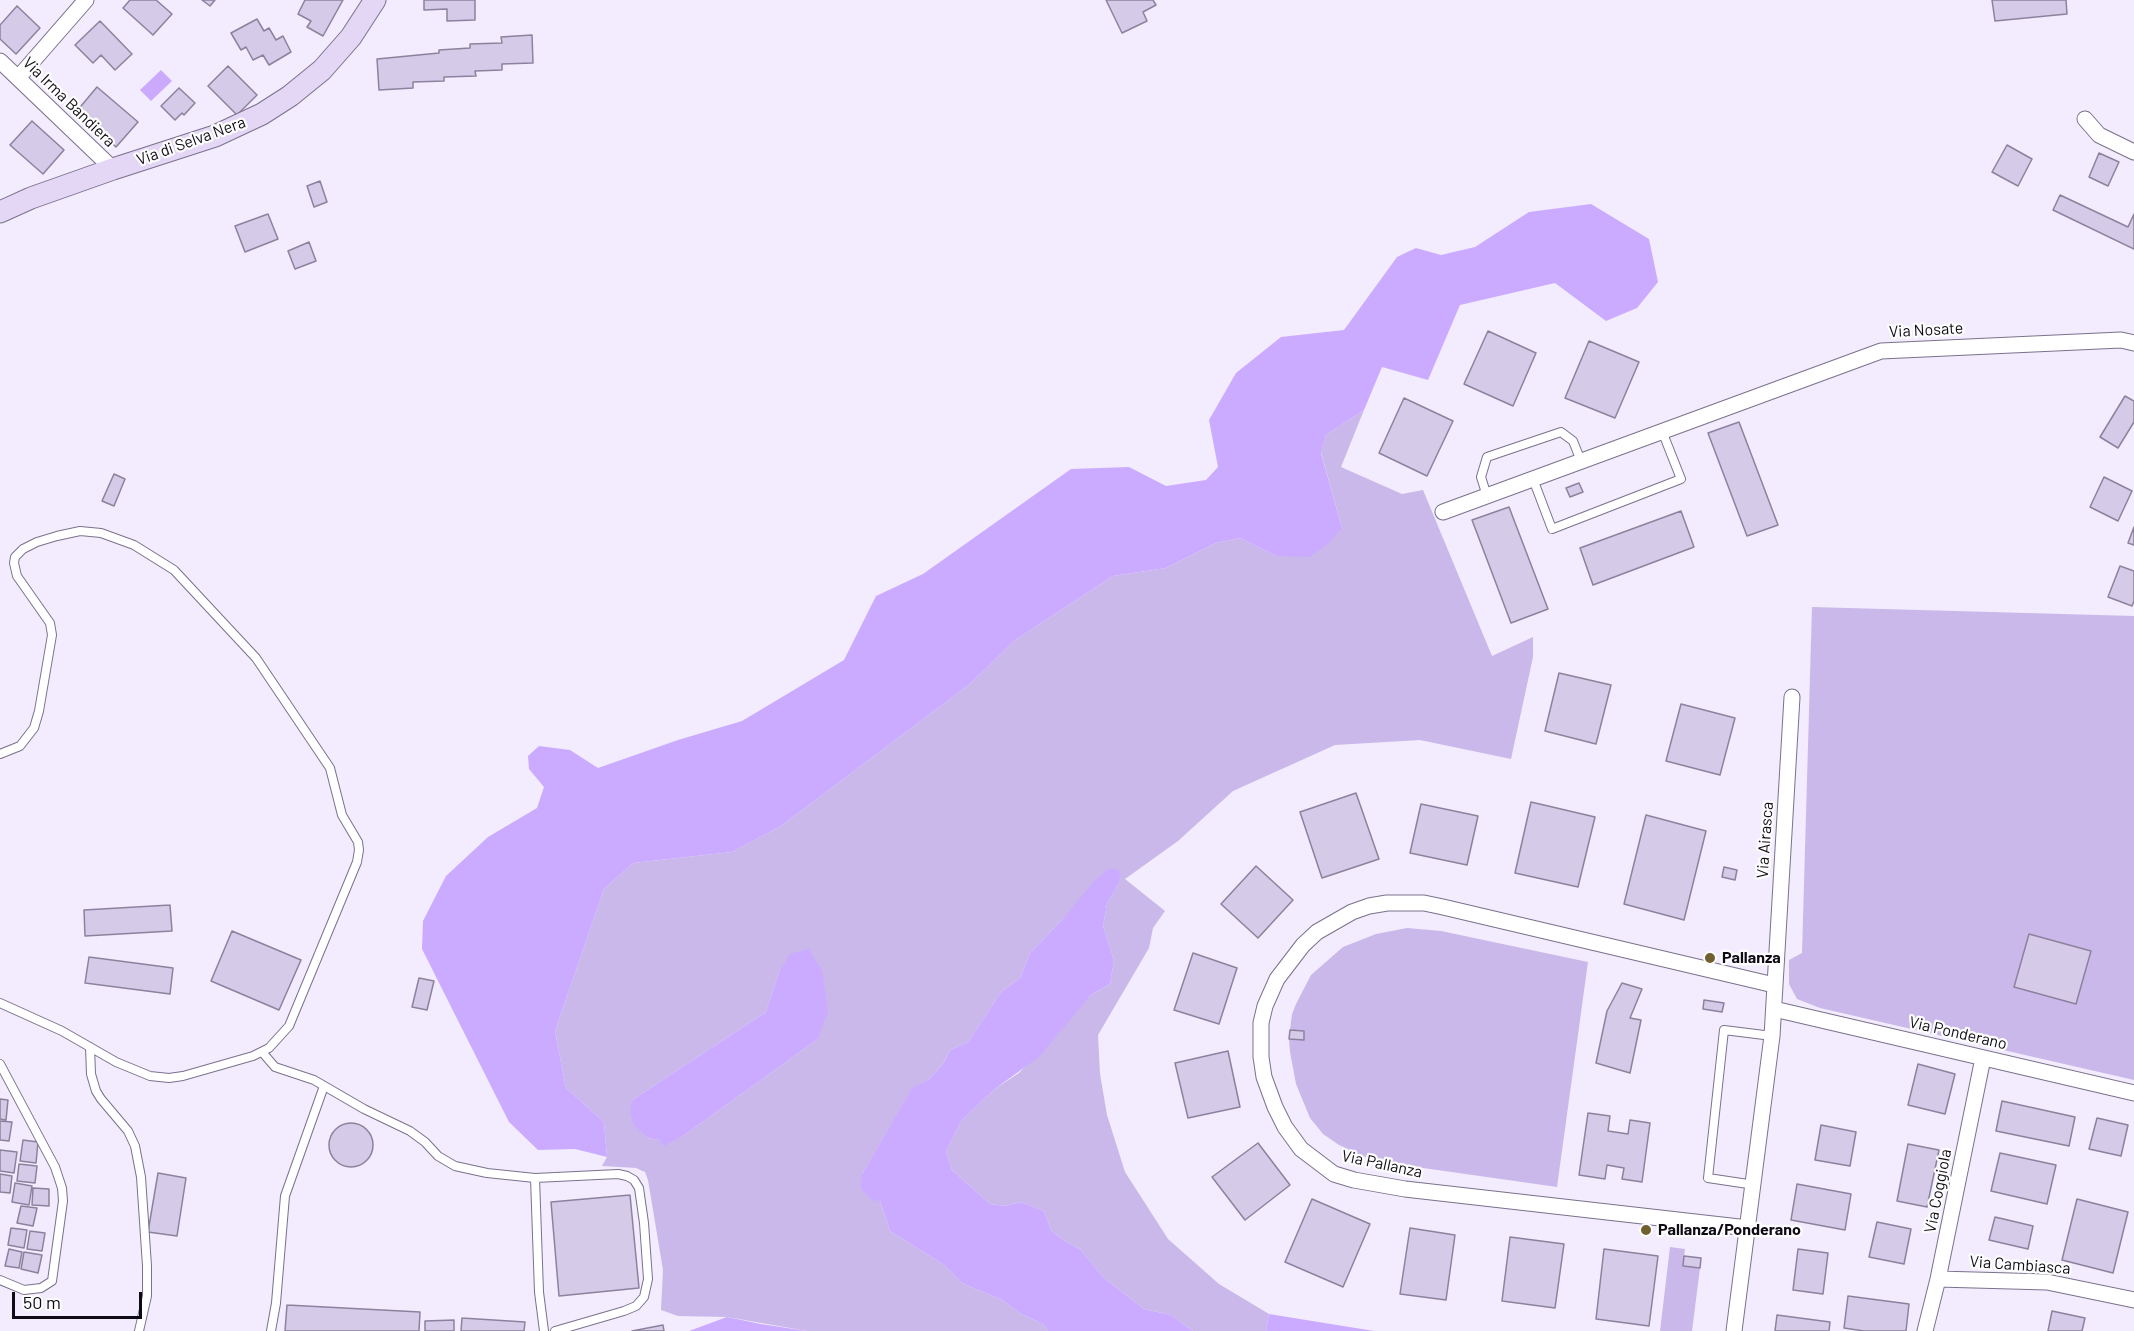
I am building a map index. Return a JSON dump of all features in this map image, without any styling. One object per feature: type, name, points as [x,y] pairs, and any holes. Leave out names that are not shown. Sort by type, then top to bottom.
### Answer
[{"type":"street","points":[[18,78],[86,0]]},
{"type":"street","name":"Via di Selva Nera","points":[[0,212],[31,198],[113,169],[215,136],[262,114],[305,86],[331,61],[351,37],[375,0]]},
{"type":"street","name":"Via Irma Bandiera","points":[[0,62],[113,169]]},
{"type":"street","points":[[2085,119],[2099,135],[2134,152]]},
{"type":"street","name":"Via Nosate","points":[[1443,512],[1881,351],[2121,340],[2134,343]]},
{"type":"street","name":"Via Airasca","points":[[1774,985],[1792,697]]},
{"type":"street","name":"Via Pallanza","points":[[1748,1228],[1406,1190],[1334,1174],[1301,1149],[1275,1107],[1262,1067],[1261,1023],[1265,1006],[1277,980],[1303,945],[1317,932],[1352,912],[1387,903],[1424,903],[1443,907],[1774,985]]},
{"type":"street","points":[[1734,1331],[1755,1185],[1772,1036],[1774,985]]},
{"type":"street","name":"Via Ponderano","points":[[1774,1010],[2134,1093]]},
{"type":"street","name":"Via Coggiola","points":[[1925,1331],[1938,1279],[1983,1058]]},
{"type":"street","name":"Via Cambiasca","points":[[1938,1279],[2047,1282],[2134,1300]]},
{"type":"lane","points":[[1533,479],[1552,529],[1681,479],[1662,430]]},
{"type":"lane","points":[[1487,496],[1481,477],[1487,457],[1561,432],[1573,441],[1581,461]]},
{"type":"lane","points":[[0,754],[20,746],[34,729],[52,629],[17,576],[14,564],[19,553],[37,542],[66,534],[88,531],[116,538],[145,551],[174,570],[256,658],[330,768],[342,815],[356,837],[359,850],[357,862],[289,1026],[279,1039],[262,1052],[183,1076],[159,1077],[133,1070],[49,1024],[0,1003]]},
{"type":"lane","points":[[1755,1185],[1708,1179],[1724,1030],[1772,1036]]},
{"type":"lane","points":[[90,1047],[91,1074],[96,1091],[100,1100],[128,1131],[135,1146],[141,1177],[147,1296],[139,1331]]},
{"type":"lane","points":[[262,1052],[274,1067],[314,1080],[364,1109],[410,1131],[438,1156],[455,1166],[535,1179],[618,1174],[634,1180],[639,1188],[644,1223],[648,1279],[644,1297],[636,1306],[624,1311],[555,1331]]},
{"type":"lane","points":[[0,1064],[55,1167],[62,1188],[63,1201],[52,1281],[47,1286],[35,1290],[24,1290],[0,1281]]},
{"type":"lane","points":[[271,1331],[276,1303],[285,1196],[324,1086]]},
{"type":"lane","points":[[535,1179],[539,1292],[544,1331]]},
{"type":"shaded area","points":[[161,70],[172,81],[151,101],[140,90]]},
{"type":"shaded area","points":[[1591,204],[1649,239],[1658,282],[1637,308],[1606,321],[1555,283],[1460,305],[1428,380],[1382,367],[1364,410],[1326,435],[1321,453],[1342,528],[1329,543],[1310,557],[1276,556],[1240,538],[1216,543],[1166,568],[1113,576],[1014,641],[970,684],[781,826],[732,852],[633,863],[604,889],[555,1031],[566,1088],[604,1122],[607,1157],[575,1149],[538,1150],[509,1122],[422,949],[423,921],[446,876],[488,837],[537,808],[544,787],[529,769],[528,756],[539,746],[570,750],[598,768],[742,721],[844,660],[876,596],[923,574],[1071,469],[1129,467],[1166,486],[1206,480],[1218,467],[1209,420],[1236,373],[1281,337],[1344,330],[1397,257],[1416,248],[1441,255],[1475,247],[1529,212]]},
{"type":"shaded area","points":[[1364,410],[1341,467],[1402,494],[1423,490],[1492,656],[1533,637],[1533,657],[1511,759],[1420,740],[1335,745],[1233,791],[1178,841],[1125,879],[1165,911],[1153,928],[1149,948],[1098,1035],[1100,1074],[1107,1115],[1125,1172],[1168,1239],[1219,1284],[1269,1314],[1266,1331],[1193,1331],[1171,1315],[1144,1309],[1104,1278],[1080,1249],[1051,1230],[1044,1211],[1021,1202],[1005,1206],[990,1204],[952,1170],[946,1151],[962,1120],[996,1088],[1019,1073],[1091,995],[1110,984],[1114,960],[1103,926],[1107,904],[1119,883],[1062,920],[1030,953],[1020,978],[1001,992],[968,1042],[950,1050],[943,1064],[929,1079],[912,1089],[862,1174],[880,1201],[890,1231],[944,1265],[962,1283],[1002,1300],[1021,1314],[1043,1324],[1048,1331],[807,1331],[727,1317],[678,1316],[661,1310],[663,1270],[645,1172],[636,1168],[602,1166],[607,1157],[604,1122],[566,1088],[555,1031],[604,889],[633,863],[732,852],[781,826],[970,684],[1014,641],[1113,576],[1166,568],[1216,543],[1240,538],[1276,556],[1342,528],[1321,452],[1326,435]],"holes":[[[779,973],[818,1039],[683,1136],[664,1145],[659,1140],[648,1138],[632,1100],[766,1012]]]},
{"type":"shaded area","points":[[1812,607],[2134,616],[2134,1080],[1820,1008],[1797,999],[1789,984],[1789,960],[1802,953]]},
{"type":"shaded area","points":[[1110,868],[1120,871],[1119,883],[1107,904],[1103,926],[1114,960],[1110,984],[1091,995],[1039,1057],[996,1088],[962,1120],[946,1151],[952,1170],[990,1204],[1005,1206],[1021,1202],[1044,1211],[1051,1230],[1080,1249],[1104,1278],[1144,1309],[1171,1315],[1193,1331],[1048,1331],[1043,1324],[1021,1314],[1002,1300],[962,1283],[944,1265],[890,1231],[880,1201],[872,1200],[861,1189],[862,1174],[912,1088],[929,1079],[943,1064],[950,1050],[968,1042],[1001,992],[1020,978],[1030,953],[1062,920],[1094,881]]},
{"type":"shaded area","points":[[1407,928],[1441,931],[1588,962],[1557,1187],[1374,1161],[1339,1145],[1323,1134],[1310,1118],[1296,1084],[1290,1052],[1289,1039],[1304,1040],[1304,1032],[1290,1030],[1296,1004],[1311,975],[1343,947],[1376,934]]},
{"type":"shaded area","points":[[808,949],[822,970],[828,1011],[818,1039],[683,1136],[664,1146],[659,1140],[648,1138],[633,1124],[630,1112],[632,1100],[766,1012],[779,973],[790,954]]},
{"type":"shaded area","points":[[1670,1247],[1685,1249],[1683,1266],[1700,1268],[1692,1331],[1660,1331]]},
{"type":"shaded area","points":[[1269,1314],[1374,1331],[1266,1331]]},
{"type":"shaded area","points":[[727,1317],[761,1324],[807,1331],[689,1331]]},
{"type":"building","points":[[130,0],[156,0],[172,14],[153,35],[123,8]]},
{"type":"building","points":[[202,0],[215,0],[210,6]]},
{"type":"building","points":[[305,0],[343,0],[323,36],[307,27],[311,21],[298,14]]},
{"type":"building","points":[[424,0],[475,0],[475,20],[447,21],[447,9],[424,10]]},
{"type":"building","points":[[1106,0],[1153,0],[1156,5],[1143,12],[1147,21],[1122,33]]},
{"type":"building","points":[[1992,0],[2066,0],[2067,14],[1995,21]]},
{"type":"building","points":[[17,6],[40,28],[16,54],[0,39],[0,25]]},
{"type":"building","points":[[257,19],[264,31],[269,28],[276,40],[283,36],[291,52],[269,65],[263,55],[253,60],[246,47],[241,50],[231,33]]},
{"type":"building","points":[[100,21],[132,54],[115,70],[101,55],[93,63],[75,45]]},
{"type":"building","points":[[532,35],[533,63],[502,64],[502,70],[475,71],[476,76],[444,77],[444,81],[413,82],[413,88],[379,90],[377,59],[439,53],[439,50],[470,48],[470,44],[502,43],[501,37]]},
{"type":"building","points":[[228,66],[257,95],[237,115],[208,86]]},
{"type":"building","points":[[97,87],[138,122],[116,147],[76,112]]},
{"type":"building","points":[[179,88],[195,103],[184,115],[182,113],[175,120],[161,106]]},
{"type":"building","points":[[32,121],[64,150],[43,174],[10,145]]},
{"type":"building","points":[[2007,145],[2032,159],[2018,186],[1992,172]]},
{"type":"building","points":[[2099,153],[2119,162],[2108,186],[2089,177]]},
{"type":"building","points":[[320,181],[327,202],[314,207],[307,186]]},
{"type":"building","points":[[2060,195],[2128,227],[2134,214],[2134,249],[2053,210]]},
{"type":"building","points":[[268,214],[278,239],[245,252],[235,226]]},
{"type":"building","points":[[309,242],[316,261],[295,269],[288,251]]},
{"type":"building","points":[[1488,331],[1536,353],[1513,406],[1464,384]]},
{"type":"building","points":[[1589,341],[1639,362],[1615,418],[1565,398]]},
{"type":"building","points":[[2125,396],[2134,401],[2134,422],[2118,448],[2100,437]]},
{"type":"building","points":[[1404,398],[1453,421],[1427,476],[1379,453]]},
{"type":"building","points":[[1739,422],[1778,525],[1747,536],[1708,433]]},
{"type":"building","points":[[114,474],[125,479],[114,506],[102,501]]},
{"type":"building","points":[[2104,477],[2132,491],[2118,521],[2090,507]]},
{"type":"building","points":[[1579,483],[1583,492],[1570,497],[1566,488]]},
{"type":"building","points":[[1509,507],[1548,609],[1511,623],[1472,520]]},
{"type":"building","points":[[1681,511],[1694,547],[1593,585],[1580,548]]},
{"type":"building","points":[[2134,527],[2134,545],[2128,543]]},
{"type":"building","points":[[2120,566],[2134,571],[2132,606],[2108,597]]},
{"type":"building","points":[[1559,673],[1611,685],[1596,744],[1545,731]]},
{"type":"building","points":[[1681,704],[1735,718],[1720,775],[1666,761]]},
{"type":"building","points":[[1356,793],[1379,859],[1322,878],[1300,812]]},
{"type":"building","points":[[1531,802],[1595,817],[1578,887],[1515,873]]},
{"type":"building","points":[[1421,804],[1478,816],[1467,865],[1410,853]]},
{"type":"building","points":[[1646,815],[1706,831],[1684,920],[1624,904]]},
{"type":"building","points":[[1256,866],[1293,900],[1258,938],[1221,904]]},
{"type":"building","points":[[1724,867],[1737,870],[1735,880],[1722,877]]},
{"type":"building","points":[[170,905],[172,931],[85,936],[84,910]]},
{"type":"building","points":[[232,931],[301,960],[279,1010],[211,981]]},
{"type":"building","points":[[2029,934],[2091,951],[2076,1004],[2014,987]]},
{"type":"building","points":[[1193,953],[1237,968],[1219,1024],[1174,1010]]},
{"type":"building","points":[[89,957],[173,968],[170,994],[85,983]]},
{"type":"building","points":[[419,978],[434,981],[427,1010],[412,1007]]},
{"type":"building","points":[[1622,983],[1642,989],[1630,1018],[1641,1020],[1630,1073],[1596,1063],[1607,1011]]},
{"type":"building","points":[[1704,1000],[1724,1003],[1722,1012],[1703,1009]]},
{"type":"building","points":[[1290,1030],[1304,1031],[1304,1040],[1289,1039]]},
{"type":"building","points":[[1228,1051],[1240,1107],[1188,1118],[1175,1063]]},
{"type":"building","points":[[1918,1064],[1955,1074],[1945,1114],[1908,1105]]},
{"type":"building","points":[[0,1099],[8,1100],[6,1120],[0,1119]]},
{"type":"building","points":[[2002,1101],[2075,1117],[2069,1146],[1996,1131]]},
{"type":"building","points":[[1588,1113],[1610,1116],[1608,1131],[1628,1134],[1630,1120],[1650,1123],[1642,1182],[1622,1179],[1624,1168],[1607,1165],[1605,1179],[1579,1175]]},
{"type":"building","points":[[2097,1118],[2128,1125],[2121,1156],[2089,1149]]},
{"type":"building","points":[[0,1121],[12,1122],[9,1141],[0,1140]]},
{"type":"building","points":[[351,1123],[366,1130],[373,1145],[366,1160],[351,1167],[336,1160],[329,1145],[336,1130]]},
{"type":"building","points":[[1821,1125],[1856,1132],[1850,1166],[1815,1160]]},
{"type":"building","points":[[23,1140],[38,1142],[36,1163],[20,1161]]},
{"type":"building","points":[[1258,1143],[1290,1185],[1245,1220],[1212,1177]]},
{"type":"building","points":[[1908,1144],[1939,1150],[1927,1207],[1897,1201]]},
{"type":"building","points":[[0,1150],[17,1152],[14,1173],[0,1171]]},
{"type":"building","points":[[2000,1153],[2056,1165],[2047,1204],[1991,1191]]},
{"type":"building","points":[[19,1164],[37,1166],[35,1183],[17,1181]]},
{"type":"building","points":[[158,1173],[186,1178],[177,1236],[148,1232]]},
{"type":"building","points":[[0,1174],[12,1176],[10,1193],[0,1192]]},
{"type":"building","points":[[15,1183],[32,1186],[29,1205],[12,1202]]},
{"type":"building","points":[[1797,1184],[1851,1194],[1845,1230],[1791,1220]]},
{"type":"building","points":[[33,1188],[49,1189],[49,1206],[32,1205]]},
{"type":"building","points":[[630,1195],[639,1288],[559,1296],[551,1202]]},
{"type":"building","points":[[1312,1199],[1370,1224],[1343,1287],[1285,1262]]},
{"type":"building","points":[[2077,1199],[2128,1212],[2113,1273],[2062,1260]]},
{"type":"building","points":[[21,1206],[37,1208],[33,1226],[17,1223]]},
{"type":"building","points":[[1995,1217],[2033,1226],[2028,1249],[1989,1240]]},
{"type":"building","points":[[1877,1222],[1911,1229],[1904,1264],[1869,1257]]},
{"type":"building","points":[[11,1228],[27,1230],[24,1248],[8,1245]]},
{"type":"building","points":[[1410,1228],[1455,1235],[1446,1300],[1400,1294]]},
{"type":"building","points":[[30,1231],[45,1233],[42,1251],[27,1249]]},
{"type":"building","points":[[1510,1237],[1564,1244],[1555,1308],[1502,1301]]},
{"type":"building","points":[[9,1249],[22,1252],[19,1268],[5,1266]]},
{"type":"building","points":[[1604,1249],[1658,1256],[1649,1326],[1596,1319]]},
{"type":"building","points":[[1798,1249],[1828,1253],[1823,1294],[1793,1290]]},
{"type":"building","points":[[24,1252],[42,1255],[38,1273],[21,1269]]},
{"type":"building","points":[[1684,1256],[1701,1258],[1700,1268],[1683,1266]]},
{"type":"building","points":[[1848,1296],[1909,1304],[1906,1331],[1864,1331],[1844,1328]]},
{"type":"building","points":[[287,1305],[420,1312],[419,1331],[285,1331]]},
{"type":"building","points":[[2052,1311],[2085,1318],[2082,1331],[2048,1331]]},
{"type":"building","points":[[1777,1315],[1830,1322],[1829,1331],[1775,1331]]},
{"type":"building","points":[[462,1318],[525,1322],[524,1331],[461,1331]]},
{"type":"building","points":[[454,1320],[454,1331],[425,1331],[425,1321]]},
{"type":"building","points":[[663,1325],[664,1331],[632,1331]]},
{"type":"place","name":"Pallanza","points":[[1710,958]]},
{"type":"place","name":"Pallanza/Ponderano","points":[[1646,1230]]}]
